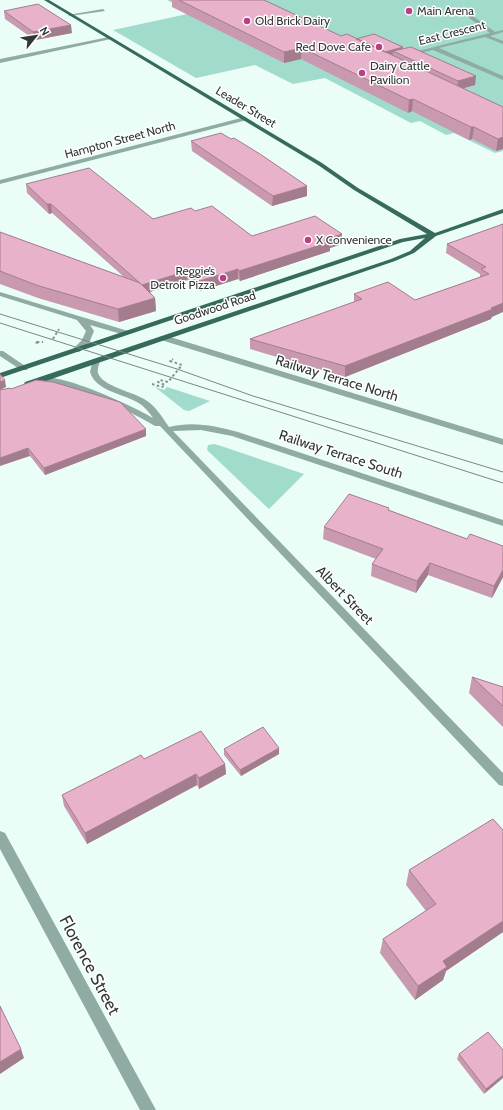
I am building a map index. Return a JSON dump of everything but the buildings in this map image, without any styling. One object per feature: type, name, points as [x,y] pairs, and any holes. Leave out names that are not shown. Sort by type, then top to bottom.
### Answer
[{"type":"main road","name":"Leader Street","points":[[46,0],[320,164],[356,189],[434,236]]},
{"type":"main road","name":"Goodwood Road","points":[[0,376],[402,240],[434,236],[503,212]]},
{"type":"main road","name":"Goodwood Road","points":[[21,387],[393,260],[412,252],[434,236]]},
{"type":"street","points":[[70,15],[104,10]]},
{"type":"street","points":[[471,17],[494,33]]},
{"type":"street","name":"East Crescent","points":[[405,55],[503,31]]},
{"type":"street","points":[[484,35],[503,43]]},
{"type":"street","points":[[0,61],[109,38]]},
{"type":"street","points":[[434,48],[503,78]]},
{"type":"street","name":"Hampton Street North","points":[[0,182],[245,119]]},
{"type":"street","points":[[0,294],[125,333]]},
{"type":"street","points":[[73,316],[87,326],[90,331],[86,341],[76,350]]},
{"type":"street","name":"Railway Terrace North","points":[[164,338],[503,442]]},
{"type":"street","points":[[0,353],[24,368]]},
{"type":"street","name":"Albert Street","points":[[96,361],[94,371],[96,378],[108,386],[143,402],[167,430],[503,781]]},
{"type":"street","name":"Albert Street","points":[[41,380],[59,382],[121,403],[167,430]]},
{"type":"street","name":"Railway Terrace South","points":[[167,430],[192,426],[216,429],[235,434],[503,523]]},
{"type":"street","name":"Florence Street","points":[[0,837],[148,1110]]},
{"type":"path","points":[[45,346],[35,342],[37,341],[49,344],[61,327],[67,329],[70,327],[64,325],[73,316]]},
{"type":"path","points":[[148,383],[162,387],[165,385],[158,382],[160,380],[168,382],[182,365],[170,361],[172,359],[184,363]]},
{"type":"green space","points":[[167,0],[503,0],[503,151],[495,153],[454,133],[446,135],[420,121],[411,123],[325,78],[293,84],[255,65],[196,78],[113,30],[192,13]]},
{"type":"green space","points":[[155,387],[164,390],[167,387],[210,401],[189,411],[184,410]]},
{"type":"green space","points":[[214,444],[304,474],[269,509],[207,450],[208,445]]},
{"type":"tram line","points":[[0,314],[177,369],[253,396],[503,472]]},
{"type":"tram line","points":[[0,323],[503,483]]},
{"type":"place","name":"Main Arena","points":[[409,11]]},
{"type":"place","name":"Old Brick Dairy","points":[[247,21]]},
{"type":"place","name":"Red Dove Cafe","points":[[379,47]]},
{"type":"place","name":"Dairy Cattle Pavilion","points":[[362,73]]},
{"type":"place","name":"X Convenience","points":[[308,240]]},
{"type":"place","name":"Reggie’s Detroit Pizza","points":[[223,278]]}]
